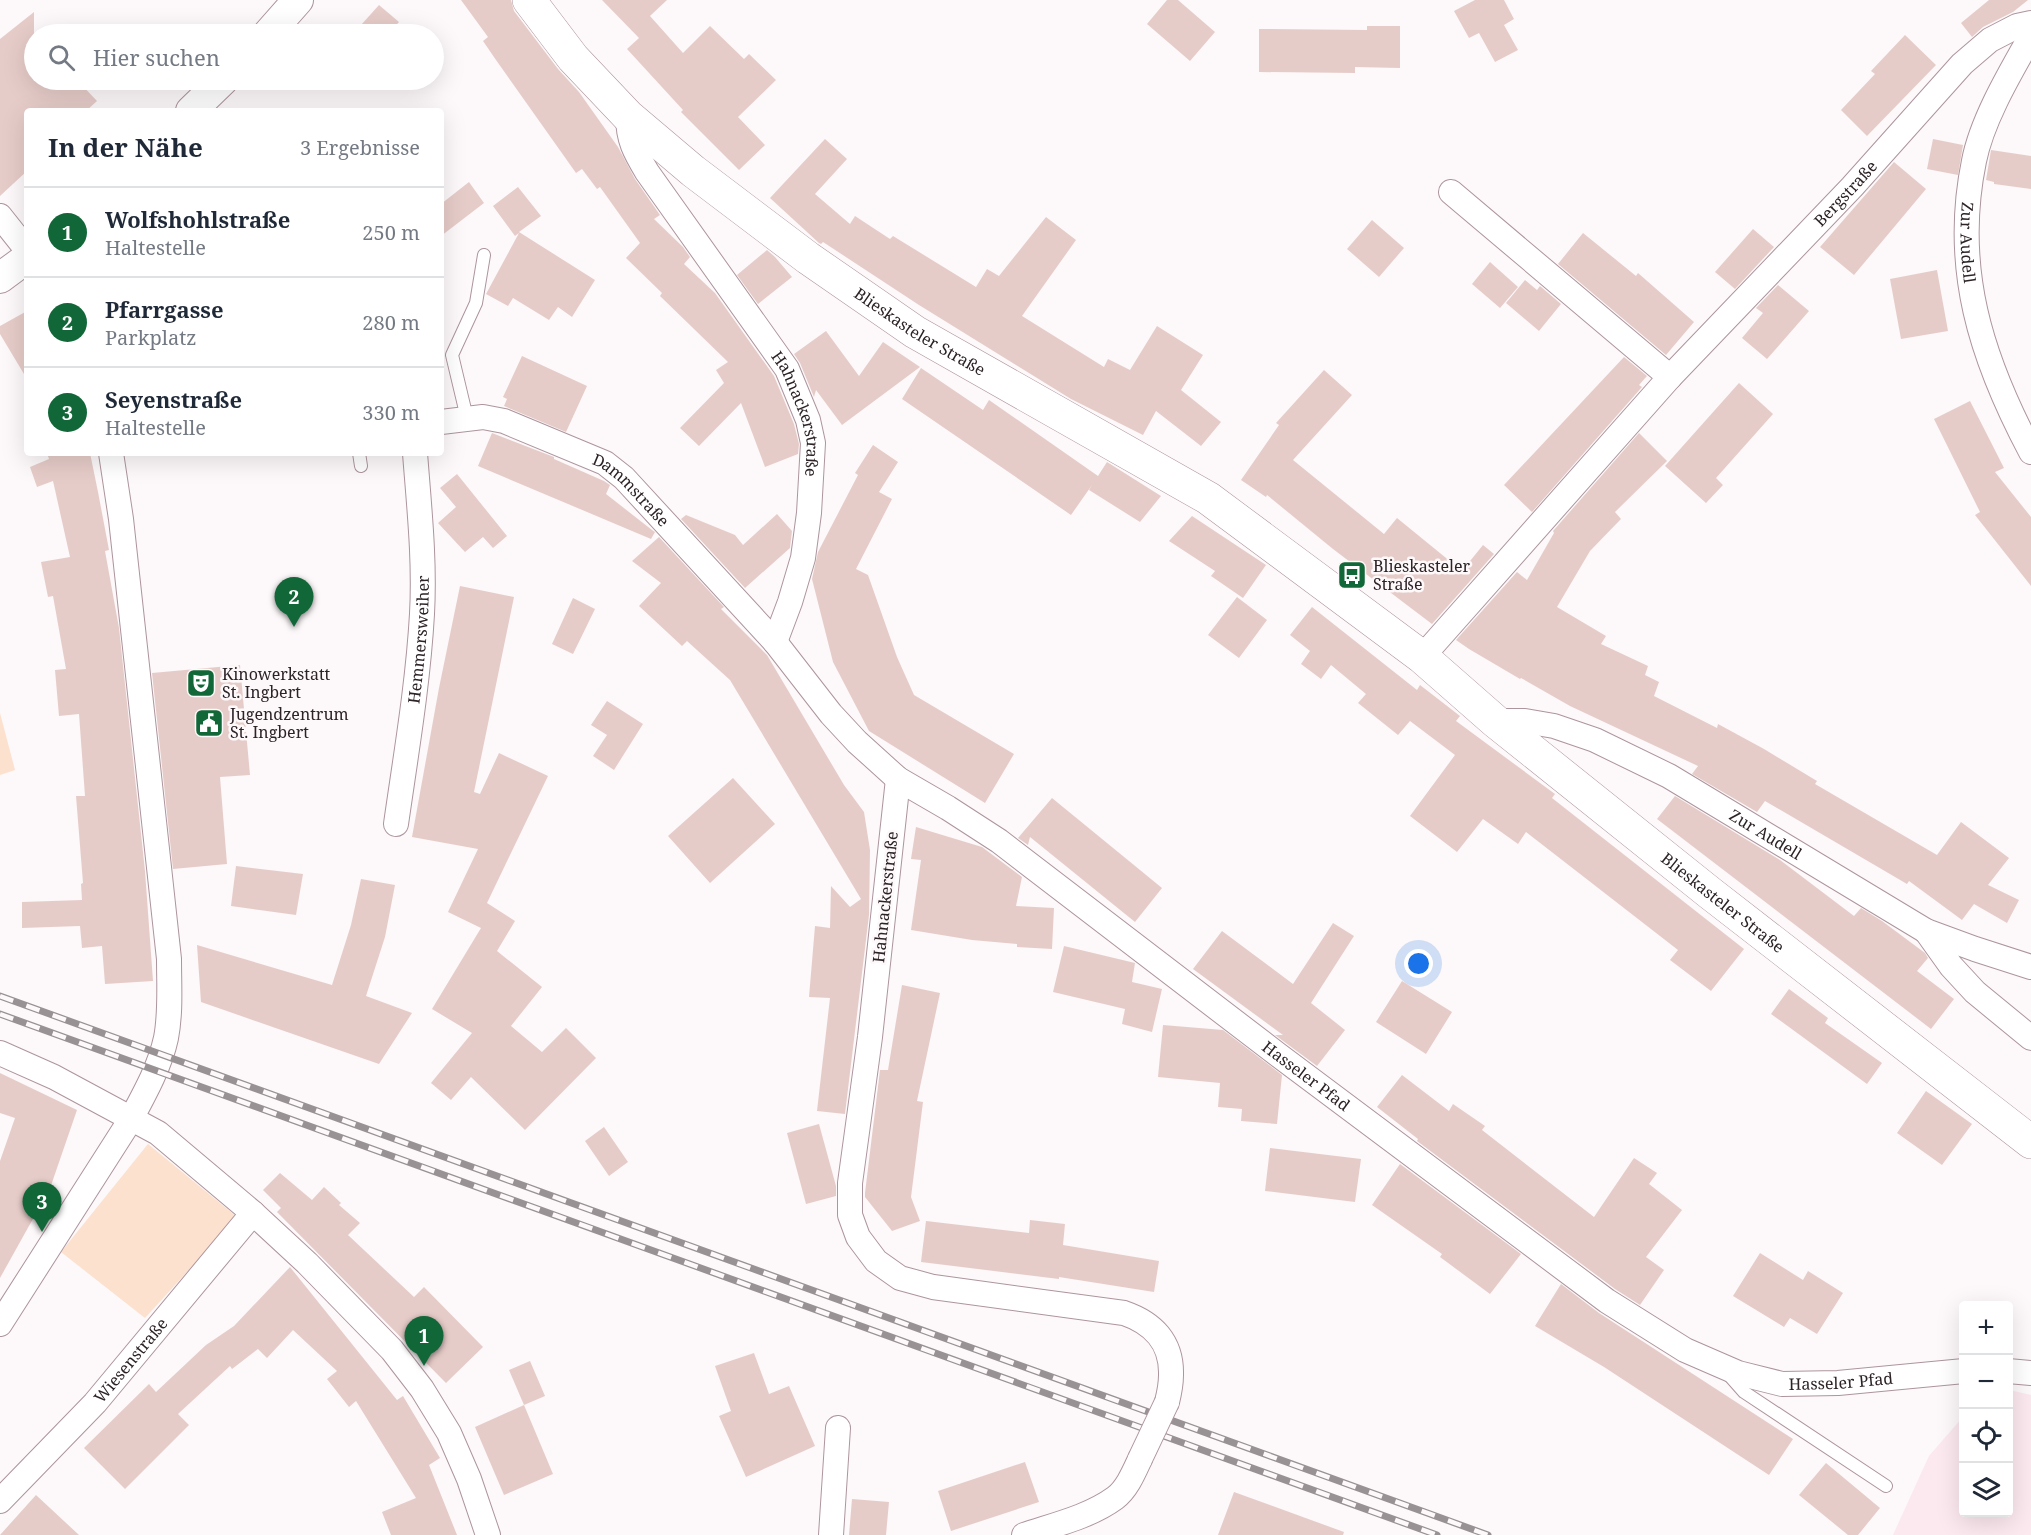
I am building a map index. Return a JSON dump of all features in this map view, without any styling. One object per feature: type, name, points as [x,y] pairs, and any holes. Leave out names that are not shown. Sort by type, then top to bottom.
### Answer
[{"type":"main road","name":"Blieskasteler Straße","points":[[529,0],[573,58],[628,116],[693,171],[808,258],[915,332],[1208,498],[1422,657],[1495,721],[1710,893],[2031,1142]]},
{"type":"street","points":[[277,24],[298,0]]},
{"type":"street","name":"Bergstraße","points":[[1422,657],[1670,377],[1852,187],[1962,64],[1990,40],[2017,26],[2031,23]]},
{"type":"street","name":"Zur Audell","points":[[2031,36],[2012,69],[1989,118],[1974,160],[1967,213],[1967,266],[1977,322],[1995,378],[2031,452]]},
{"type":"street","points":[[194,108],[213,90]]},
{"type":"street","name":"Hahnackerstraße","points":[[628,116],[628,134],[647,172],[787,369],[808,420],[813,443],[810,513],[803,558],[775,642]]},
{"type":"street","points":[[1451,192],[1670,377]]},
{"type":"street","points":[[0,216],[24,246]]},
{"type":"street","points":[[0,278],[24,260]]},
{"type":"street","name":"Dammstraße","points":[[444,422],[483,417],[504,421],[605,463],[624,478],[775,642]]},
{"type":"street","points":[[0,1324],[131,1119],[150,1083],[165,1039],[170,1004],[169,959],[122,519],[112,456]]},
{"type":"street","name":"Hemmersweiher","points":[[396,824],[418,665],[422,612],[421,530],[415,456]]},
{"type":"street","points":[[775,642],[831,714],[857,742],[898,779]]},
{"type":"street","name":"Zur Audell","points":[[1495,721],[1525,721],[1554,726],[1595,740],[1669,776],[1926,931],[1975,950],[2031,967]]},
{"type":"street","name":"Hahnackerstraße","points":[[898,779],[870,1037],[850,1183],[850,1215],[858,1237],[876,1261],[900,1278],[933,1287],[1124,1312],[1151,1325],[1160,1335],[1172,1374],[1167,1402],[1128,1483],[1116,1497],[1086,1525],[1024,1535]]},
{"type":"street","name":"Hasseler Pfad","points":[[898,779],[999,841],[1277,1054],[1607,1301],[1684,1350],[1738,1373],[1782,1384],[1838,1383],[1959,1371]]},
{"type":"street","points":[[1926,931],[1951,966],[1975,992],[2031,1038]]},
{"type":"street","points":[[0,1053],[54,1077],[158,1133],[253,1213],[307,1263],[392,1350],[423,1389],[449,1433],[469,1479],[488,1535]]},
{"type":"street","name":"Wiesenstraße","points":[[0,1501],[95,1403],[253,1213]]},
{"type":"street","points":[[2013,1371],[2031,1373]]},
{"type":"street","points":[[831,1535],[838,1428]]},
{"type":"lane","points":[[466,418],[452,355],[476,303],[484,255]]},
{"type":"lane","points":[[360,456],[361,466]]},
{"type":"lane","name":"Hasseler Pfad","points":[[1720,1365],[1744,1392],[1886,1486]]},
{"type":"shaded area","points":[[0,713],[15,770],[0,775]]},
{"type":"shaded area","points":[[148,1144],[237,1217],[145,1318],[61,1252]]},
{"type":"shaded area","points":[[2013,1391],[2031,1395],[2031,1535],[1893,1535],[1929,1456],[1959,1422],[1959,1517],[2013,1517]]},
{"type":"building","points":[[461,0],[511,0],[514,11],[558,69],[579,92],[618,147],[635,179],[660,215],[654,219],[690,257],[684,264],[715,293],[774,376],[794,424],[799,444],[798,454],[765,467],[741,403],[699,446],[680,428],[724,383],[716,370],[728,362],[660,296],[662,293],[626,258],[640,243],[600,187],[597,189],[582,169],[576,173],[483,41],[488,37]]},
{"type":"building","points":[[602,0],[667,0],[650,16],[683,53],[710,26],[744,59],[749,54],[776,80],[738,117],[765,145],[739,170],[681,112],[683,110],[627,49],[639,38]]},
{"type":"building","points":[[1167,0],[1178,0],[1215,32],[1190,61],[1147,24]]},
{"type":"building","points":[[1475,0],[1504,0],[1514,19],[1504,25],[1518,50],[1495,62],[1479,33],[1469,38],[1454,11]]},
{"type":"building","points":[[1989,0],[2028,0],[2013,12],[1983,27],[1972,37],[1961,23]]},
{"type":"building","points":[[379,5],[399,22],[397,24],[362,24]]},
{"type":"building","points":[[34,12],[34,24],[24,24],[24,90],[87,90],[97,101],[89,108],[24,108],[24,174],[0,196],[0,39]]},
{"type":"building","points":[[1367,26],[1400,26],[1400,68],[1355,67],[1355,73],[1259,72],[1259,29],[1367,30]]},
{"type":"building","points":[[1905,35],[1936,65],[1867,136],[1841,110],[1875,74],[1871,71]]},
{"type":"building","points":[[825,139],[847,159],[815,194],[850,224],[855,216],[890,239],[893,236],[976,287],[987,269],[999,276],[1046,217],[1076,240],[1022,316],[1104,367],[1108,359],[1130,370],[1157,326],[1203,355],[1181,390],[1221,422],[1201,446],[1156,411],[1143,435],[1071,399],[919,305],[823,242],[819,243],[770,198]]},
{"type":"building","points":[[1933,139],[1963,145],[1958,175],[1927,169]]},
{"type":"building","points":[[1991,150],[2031,156],[2031,189],[1994,184],[1986,180]]},
{"type":"building","points":[[1894,162],[1926,189],[1854,275],[1820,247]]},
{"type":"building","points":[[469,182],[484,203],[444,234],[444,202]]},
{"type":"building","points":[[518,187],[541,216],[519,232],[595,280],[572,317],[558,307],[549,320],[513,298],[508,306],[486,294],[519,233],[515,236],[493,206]]},
{"type":"building","points":[[1372,220],[1404,248],[1379,277],[1347,249]]},
{"type":"building","points":[[1753,229],[1774,247],[1735,289],[1715,272]]},
{"type":"building","points":[[1583,233],[1636,276],[1638,273],[1694,322],[1666,355],[1558,264]]},
{"type":"building","points":[[767,250],[792,277],[758,304],[737,275]]},
{"type":"building","points":[[1490,262],[1518,287],[1500,308],[1472,284]]},
{"type":"building","points":[[1937,270],[1948,331],[1901,339],[1890,279]]},
{"type":"building","points":[[1525,280],[1537,290],[1540,286],[1561,304],[1539,331],[1506,303]]},
{"type":"building","points":[[1778,285],[1809,311],[1767,359],[1742,338],[1763,313],[1756,308]]},
{"type":"building","points":[[24,313],[24,374],[0,334],[0,326]]},
{"type":"building","points":[[826,331],[859,376],[883,342],[920,367],[842,425],[816,390],[814,397],[794,354]]},
{"type":"building","points":[[522,356],[587,386],[566,432],[504,406],[507,399],[503,397]]},
{"type":"building","points":[[1624,357],[1647,376],[1639,385],[1642,387],[1532,512],[1504,485]]},
{"type":"building","points":[[921,368],[983,410],[989,400],[1098,476],[1107,462],[1161,496],[1140,522],[1089,490],[1092,485],[1071,515],[902,399]]},
{"type":"building","points":[[1324,370],[1352,395],[1293,460],[1384,534],[1397,518],[1462,571],[1483,545],[1494,554],[1432,624],[1333,549],[1267,495],[1266,497],[1241,480],[1279,425],[1276,423]]},
{"type":"building","points":[[1739,383],[1773,414],[1716,478],[1723,485],[1706,503],[1665,466]]},
{"type":"building","points":[[1970,401],[2004,468],[1995,472],[2031,517],[2031,586],[1975,515],[1980,512],[1934,419]]},
{"type":"building","points":[[492,433],[554,457],[610,485],[606,494],[655,532],[651,539],[478,466]]},
{"type":"building","points":[[1639,433],[1667,461],[1615,512],[1621,519],[1590,551],[1557,607],[1606,636],[1601,644],[1648,666],[1645,675],[1659,682],[1654,696],[1717,728],[1718,724],[1764,749],[1817,781],[1815,784],[1937,855],[1961,822],[2009,858],[1988,885],[2019,900],[2007,923],[1974,904],[1962,920],[1909,881],[1907,884],[1765,801],[1757,812],[1692,774],[1698,766],[1570,706],[1456,640],[1517,572],[1527,580],[1554,533],[1553,531]]},
{"type":"building","points":[[873,445],[898,462],[879,492],[892,499],[856,569],[868,575],[897,657],[914,695],[1014,754],[985,803],[869,731],[833,662],[812,579],[818,552],[858,475],[855,473]]},
{"type":"building","points":[[48,456],[91,456],[98,492],[109,550],[105,551],[119,628],[145,871],[153,981],[105,984],[102,946],[82,948],[80,926],[22,928],[22,902],[82,900],[81,884],[83,883],[76,796],[85,796],[79,714],[59,716],[55,670],[66,669],[53,596],[48,597],[41,562],[70,557],[53,481],[37,487],[30,467],[49,459]]},
{"type":"building","points":[[457,474],[507,536],[493,548],[483,537],[465,552],[438,523],[456,507],[440,488]]},
{"type":"building","points":[[777,514],[792,531],[790,548],[745,588],[681,519],[686,515],[735,535],[743,545]]},
{"type":"building","points":[[1192,516],[1266,565],[1243,598],[1211,576],[1215,571],[1169,541]]},
{"type":"building","points":[[659,537],[724,607],[721,609],[767,655],[844,785],[864,812],[870,850],[869,915],[845,1114],[817,1111],[830,998],[809,997],[815,926],[830,928],[831,886],[850,907],[861,899],[730,680],[687,641],[682,646],[639,606],[661,583],[632,561]]},
{"type":"building","points":[[460,586],[514,597],[474,792],[480,794],[499,753],[548,776],[487,903],[515,921],[497,951],[542,987],[511,1026],[542,1052],[566,1028],[596,1058],[525,1130],[471,1077],[451,1100],[431,1083],[472,1033],[432,1009],[481,928],[448,912],[478,849],[412,837]]},
{"type":"building","points":[[1237,597],[1267,620],[1239,658],[1208,635]]},
{"type":"building","points":[[573,598],[595,609],[573,654],[552,644]]},
{"type":"building","points":[[1312,607],[1417,690],[1420,685],[1460,716],[1456,721],[1555,794],[1552,798],[1744,949],[1711,991],[1670,960],[1678,950],[1526,832],[1518,844],[1483,819],[1457,852],[1410,816],[1455,755],[1410,721],[1398,735],[1358,703],[1366,694],[1331,665],[1321,679],[1301,664],[1310,651],[1290,635]]},
{"type":"building","points":[[240,665],[250,775],[220,777],[227,864],[173,869],[152,673]]},
{"type":"building","points":[[607,701],[643,724],[614,770],[593,756],[607,735],[591,725]]},
{"type":"building","points":[[733,778],[775,824],[710,883],[668,836]]},
{"type":"building","points":[[1675,796],[1780,860],[1854,916],[1861,908],[1925,953],[1928,958],[1917,971],[1954,999],[1931,1029],[1657,819]]},
{"type":"building","points":[[1052,798],[1162,888],[1135,922],[1030,837],[1028,845],[1018,838]]},
{"type":"building","points":[[916,827],[982,847],[1022,877],[1016,906],[1054,908],[1052,949],[1017,947],[1017,944],[972,940],[911,930],[921,860],[911,859]]},
{"type":"building","points":[[236,866],[303,874],[296,915],[231,906]]},
{"type":"building","points":[[361,879],[395,885],[385,937],[366,996],[412,1013],[379,1064],[201,1002],[197,945],[332,985],[351,925]]},
{"type":"building","points":[[1333,923],[1354,936],[1311,1003],[1345,1030],[1317,1066],[1275,1035],[1283,1035],[1193,969],[1222,931],[1293,984]]},
{"type":"building","points":[[1064,946],[1135,963],[1132,982],[1162,989],[1152,1032],[1122,1024],[1125,1009],[1053,992]]},
{"type":"building","points":[[1402,981],[1452,1012],[1426,1054],[1376,1022]]},
{"type":"building","points":[[902,985],[940,993],[917,1101],[923,1102],[911,1197],[920,1221],[892,1231],[865,1197],[865,1193],[880,1070],[888,1070]]},
{"type":"building","points":[[1789,989],[1828,1018],[1825,1023],[1882,1063],[1867,1084],[1771,1014]]},
{"type":"building","points":[[1163,1025],[1223,1030],[1282,1075],[1277,1124],[1241,1121],[1242,1109],[1218,1107],[1220,1083],[1158,1077]]},
{"type":"building","points":[[0,1073],[77,1110],[46,1200],[44,1199],[0,1278],[0,1161],[15,1118],[0,1113]]},
{"type":"building","points":[[1402,1075],[1449,1111],[1453,1104],[1485,1126],[1482,1130],[1594,1217],[1634,1158],[1657,1173],[1649,1184],[1682,1210],[1646,1257],[1664,1270],[1640,1305],[1615,1289],[1417,1141],[1418,1139],[1377,1107]]},
{"type":"building","points":[[1926,1091],[1972,1124],[1942,1165],[1897,1133]]},
{"type":"building","points":[[819,1124],[836,1186],[836,1196],[806,1204],[787,1133]]},
{"type":"building","points":[[604,1127],[628,1162],[609,1176],[585,1141]]},
{"type":"building","points":[[1270,1148],[1361,1159],[1355,1202],[1265,1191]]},
{"type":"building","points":[[1400,1164],[1521,1254],[1490,1294],[1440,1257],[1442,1254],[1372,1205]]},
{"type":"building","points":[[280,1173],[312,1200],[324,1187],[341,1203],[339,1205],[360,1223],[348,1235],[414,1297],[424,1287],[483,1347],[446,1383],[277,1212],[281,1208],[263,1190]]},
{"type":"building","points":[[1030,1220],[1065,1224],[1063,1245],[1159,1261],[1154,1292],[1059,1277],[1059,1279],[921,1262],[926,1221],[1029,1233]]},
{"type":"building","points":[[1760,1253],[1803,1280],[1808,1271],[1843,1293],[1817,1334],[1790,1318],[1784,1327],[1733,1296]]},
{"type":"building","points":[[290,1267],[397,1400],[403,1396],[440,1458],[429,1465],[457,1535],[391,1535],[382,1512],[416,1498],[356,1401],[349,1407],[327,1379],[337,1371],[293,1330],[267,1358],[258,1349],[232,1369],[230,1366],[178,1414],[189,1425],[125,1489],[84,1448],[149,1384],[156,1392],[206,1345],[234,1326]]},
{"type":"building","points":[[1561,1284],[1599,1313],[1793,1439],[1769,1475],[1604,1367],[1535,1326]]},
{"type":"building","points":[[754,1353],[769,1394],[789,1386],[815,1446],[746,1477],[719,1416],[731,1411],[715,1366]]},
{"type":"building","points":[[530,1361],[545,1396],[524,1405],[509,1370]]},
{"type":"building","points":[[524,1405],[553,1474],[504,1495],[475,1427]]},
{"type":"building","points":[[1025,1462],[1039,1502],[951,1531],[938,1491]]},
{"type":"building","points":[[1826,1463],[1880,1508],[1858,1535],[1848,1535],[1799,1495]]},
{"type":"building","points":[[1234,1492],[1344,1532],[1343,1535],[1218,1535]]},
{"type":"building","points":[[36,1495],[79,1535],[0,1535]]},
{"type":"building","points":[[852,1499],[889,1502],[886,1535],[849,1535]]},
{"type":"railway","points":[[0,996],[1488,1535]]},
{"type":"railway","points":[[0,1014],[1437,1535]]},
{"type":"place","name":"Blieskasteler Straße","points":[[1352,575]]},
{"type":"place","name":"Pfarrgasse","points":[[294,627]]},
{"type":"place","name":"Kinowerkstatt St. Ingbert","points":[[201,683]]},
{"type":"place","name":"Jugendzentrum St. Ingbert","points":[[209,723]]},
{"type":"place","name":"Seyenstraße","points":[[42,1232]]},
{"type":"place","name":"Wolfshohlstraße","points":[[424,1366]]}]
